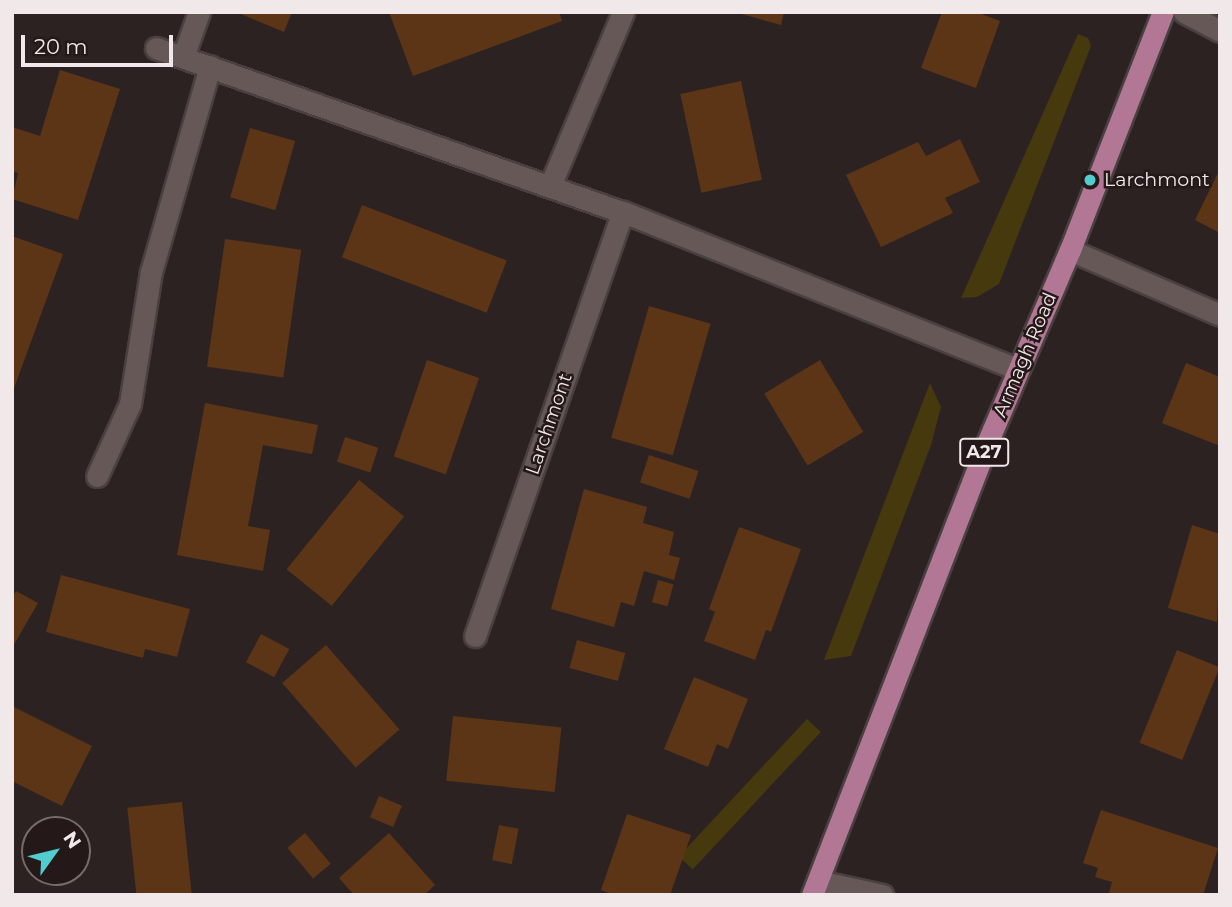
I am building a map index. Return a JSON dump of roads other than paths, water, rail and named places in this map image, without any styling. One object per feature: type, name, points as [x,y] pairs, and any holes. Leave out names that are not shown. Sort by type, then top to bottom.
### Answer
[{"type":"main road","name":"Armagh Road","points":[[815,888],[1017,369],[1070,250],[1163,12]]},
{"type":"street","points":[[183,57],[199,12]]},
{"type":"street","points":[[550,186],[623,12]]},
{"type":"street","points":[[1184,12],[1220,31]]},
{"type":"street","points":[[156,48],[623,212],[1017,369]]},
{"type":"street","points":[[97,476],[130,404],[151,272],[210,66]]},
{"type":"street","name":"Larchmont","points":[[475,636],[623,212]]},
{"type":"street","points":[[1070,250],[1220,315]]},
{"type":"street","points":[[815,888],[882,895]]},
{"type":"place","name":"Larchmont","points":[[1090,180]]}]
